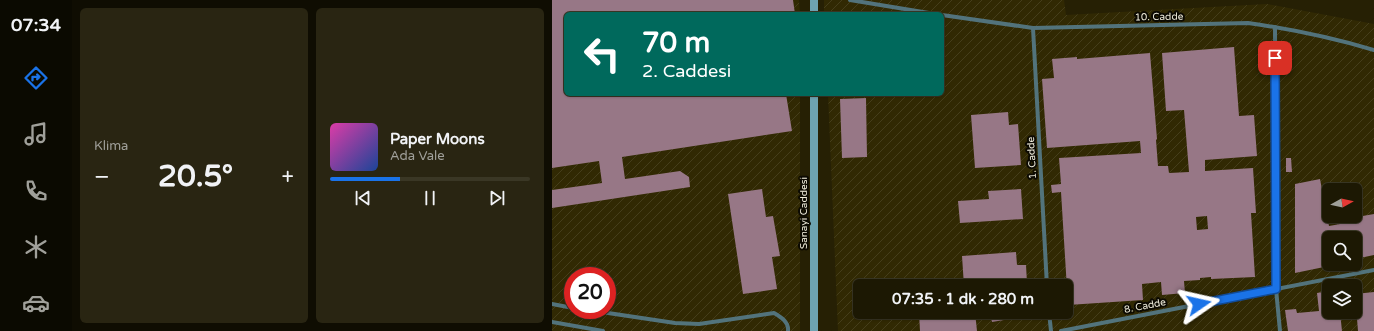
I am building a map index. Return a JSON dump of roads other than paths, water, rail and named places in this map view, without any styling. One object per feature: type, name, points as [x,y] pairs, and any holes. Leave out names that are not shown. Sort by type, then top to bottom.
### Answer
[{"type":"street","points":[[814,0],[814,12]]},
{"type":"street","name":"Sanayi Caddesi","points":[[814,96],[814,331]]},
{"type":"lane","points":[[850,0],[923,12]]},
{"type":"lane","name":"10. Cadde","points":[[944,15],[1033,28],[1248,23],[1343,41],[1374,50]]},
{"type":"lane","points":[[1275,27],[1276,289],[1280,331]]},
{"type":"lane","name":"1. Cadde","points":[[1033,28],[1048,279]]},
{"type":"lane","name":"8. Cadde","points":[[1061,331],[1374,270]]},
{"type":"lane","points":[[552,304],[564,306]]},
{"type":"lane","points":[[616,314],[675,323],[699,324],[774,313],[783,318],[789,327],[788,331]]},
{"type":"lane","points":[[1050,319],[1051,331]]},
{"type":"lane","points":[[552,322],[603,331]]}]
